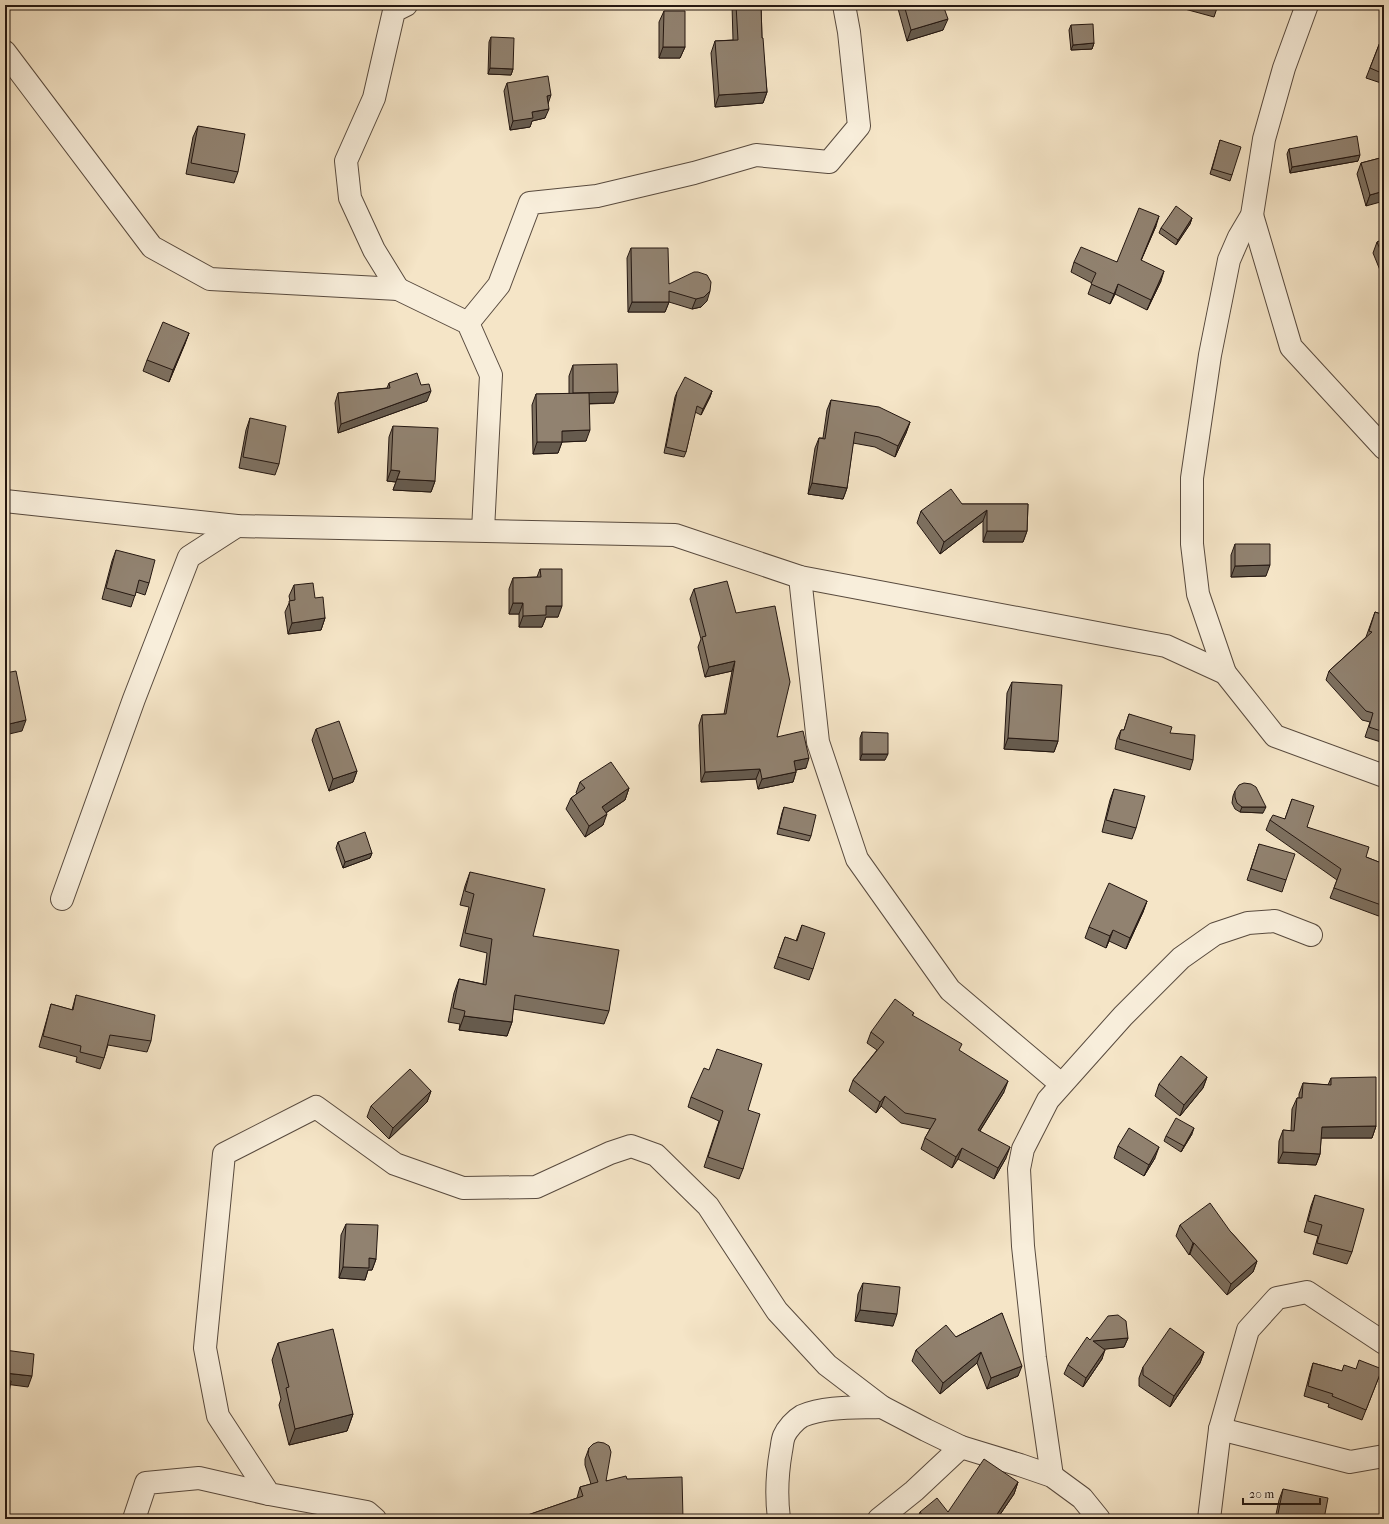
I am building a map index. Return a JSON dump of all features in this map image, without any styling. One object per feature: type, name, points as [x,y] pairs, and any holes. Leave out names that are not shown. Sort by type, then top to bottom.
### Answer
[{"type":"street","points":[[398,289],[374,250],[350,198],[346,161],[374,98],[394,11],[406,5]]},
{"type":"street","points":[[468,323],[499,285],[530,203],[597,196],[694,173],[756,155],[829,162],[858,126],[850,32],[844,5]]},
{"type":"street","points":[[1307,5],[1284,68],[1264,139],[1252,215],[1228,260],[1210,355],[1192,478],[1192,544],[1198,594],[1225,673],[1275,736],[1384,776]]},
{"type":"street","points":[[5,52],[152,247],[210,280],[398,289],[468,323],[491,375],[483,530]]},
{"type":"street","points":[[1252,215],[1291,347],[1384,448]]},
{"type":"street","points":[[5,501],[236,526],[675,535],[800,577],[1166,646],[1225,673]]},
{"type":"street","points":[[62,899],[136,692],[189,557],[236,526]]},
{"type":"street","points":[[800,577],[818,742],[857,859],[950,990],[1061,1084]]},
{"type":"street","points":[[1052,1476],[1033,1342],[1023,1246],[1018,1169],[1023,1149],[1048,1100],[1061,1084],[1123,1016],[1180,958],[1215,934],[1248,923],[1275,920],[1311,935]]},
{"type":"street","points":[[268,1494],[218,1416],[205,1348],[224,1154],[316,1108],[395,1164],[463,1188],[536,1187],[610,1153],[631,1146],[656,1155],[708,1206],[777,1311],[827,1365],[882,1406],[926,1430],[961,1447],[1020,1464],[1052,1476],[1082,1498],[1099,1519]]},
{"type":"street","points":[[1209,1519],[1220,1430],[1248,1330],[1277,1298],[1307,1292],[1384,1343]]},
{"type":"street","points":[[779,1519],[777,1493],[778,1467],[783,1437],[790,1427],[801,1417],[829,1410],[882,1406]]},
{"type":"street","points":[[1220,1430],[1350,1462],[1384,1456]]},
{"type":"street","points":[[879,1519],[914,1491],[961,1447]]},
{"type":"street","points":[[134,1519],[146,1483],[199,1478],[268,1494],[367,1512],[375,1519]]},
{"type":"building","points":[[736,5],[761,5],[762,38],[767,92],[719,95],[715,41],[738,40]]},
{"type":"building","points":[[904,5],[943,5],[948,19],[911,30]]},
{"type":"building","points":[[664,11],[685,11],[685,47],[663,47]]},
{"type":"building","points":[[1093,24],[1094,43],[1073,45],[1071,25]]},
{"type":"building","points":[[1384,32],[1384,74],[1370,68]]},
{"type":"building","points":[[491,37],[514,38],[513,69],[490,68]]},
{"type":"building","points":[[548,76],[551,95],[547,96],[549,109],[532,112],[533,118],[513,121],[507,83]]},
{"type":"building","points":[[198,126],[245,134],[238,172],[191,163]]},
{"type":"building","points":[[1357,136],[1360,155],[1292,167],[1289,149]]},
{"type":"building","points":[[1220,140],[1241,147],[1232,175],[1212,169]]},
{"type":"building","points":[[1384,157],[1384,191],[1370,195],[1361,163]]},
{"type":"building","points":[[1176,206],[1192,218],[1178,240],[1161,228]]},
{"type":"building","points":[[1139,208],[1159,216],[1141,260],[1164,271],[1151,300],[1118,284],[1114,294],[1091,284],[1096,273],[1074,262],[1081,247],[1117,262]]},
{"type":"building","points":[[1384,239],[1384,259],[1377,242]]},
{"type":"building","points":[[631,248],[668,248],[669,284],[694,272],[698,272],[707,275],[711,282],[710,291],[704,297],[696,299],[669,291],[669,302],[632,302]]},
{"type":"building","points":[[163,322],[189,333],[173,370],[147,360]]},
{"type":"building","points":[[617,364],[618,392],[573,393],[573,365]]},
{"type":"building","points":[[417,373],[421,385],[429,384],[431,391],[341,424],[338,393],[390,388],[389,383]]},
{"type":"building","points":[[685,377],[712,391],[703,409],[697,406],[686,452],[666,447],[677,392]]},
{"type":"building","points":[[589,393],[590,430],[562,431],[562,442],[537,442],[536,394]]},
{"type":"building","points":[[831,400],[879,407],[910,422],[898,446],[879,437],[855,432],[847,488],[812,483],[819,438],[825,439]]},
{"type":"building","points":[[250,418],[286,426],[279,464],[243,457]]},
{"type":"building","points":[[393,426],[438,428],[435,481],[397,479],[400,471],[391,470]]},
{"type":"building","points":[[951,489],[962,504],[1028,504],[1027,531],[987,531],[987,510],[944,542],[921,511]]},
{"type":"building","points":[[1235,544],[1270,544],[1270,565],[1235,566]]},
{"type":"building","points":[[116,550],[155,560],[149,583],[139,580],[135,596],[106,588]]},
{"type":"building","points":[[540,569],[562,569],[562,606],[546,606],[546,615],[523,616],[523,603],[513,603],[513,578],[541,577]]},
{"type":"building","points":[[727,581],[736,613],[775,606],[790,682],[777,737],[803,731],[809,758],[794,761],[796,772],[762,779],[760,769],[705,772],[702,715],[726,714],[735,661],[709,667],[702,637],[706,636],[694,589]]},
{"type":"building","points":[[313,583],[315,598],[323,597],[325,618],[292,623],[289,601],[295,600],[294,585]]},
{"type":"building","points":[[1375,612],[1384,615],[1384,732],[1369,727],[1373,713],[1366,711],[1329,671],[1372,632],[1369,631]]},
{"type":"building","points":[[16,671],[26,720],[5,725],[5,673]]},
{"type":"building","points":[[1012,682],[1062,685],[1058,741],[1008,738]]},
{"type":"building","points":[[1129,714],[1172,727],[1170,733],[1195,735],[1193,760],[1119,739],[1121,730],[1124,730]]},
{"type":"building","points":[[339,721],[357,771],[333,779],[316,729]]},
{"type":"building","points":[[862,732],[888,733],[888,754],[862,754]]},
{"type":"building","points":[[611,762],[629,788],[602,807],[607,814],[589,826],[571,798],[585,788],[580,782]]},
{"type":"building","points":[[1244,783],[1251,784],[1256,787],[1266,807],[1242,807],[1237,803],[1235,791],[1239,785]]},
{"type":"building","points":[[1114,789],[1145,796],[1136,828],[1106,820]]},
{"type":"building","points":[[1292,799],[1314,806],[1307,827],[1369,847],[1366,857],[1384,864],[1384,906],[1334,888],[1341,869],[1270,820],[1273,815],[1285,819]]},
{"type":"building","points":[[784,807],[816,815],[811,836],[779,828]]},
{"type":"building","points":[[365,832],[372,853],[345,862],[338,842]]},
{"type":"building","points":[[1259,844],[1295,854],[1286,880],[1251,869]]},
{"type":"building","points":[[470,872],[545,889],[533,936],[619,950],[609,1011],[515,995],[512,1022],[464,1016],[465,1011],[453,1008],[459,979],[486,985],[492,939],[465,933],[474,894],[465,891]]},
{"type":"building","points":[[1109,883],[1147,901],[1130,938],[1113,930],[1110,936],[1089,927]]},
{"type":"building","points":[[802,925],[825,933],[813,969],[778,957],[785,937],[797,941]]},
{"type":"building","points":[[76,995],[155,1015],[151,1041],[110,1035],[104,1058],[80,1052],[81,1046],[43,1036],[51,1004],[73,1010]]},
{"type":"building","points":[[895,999],[914,1013],[912,1015],[962,1044],[959,1050],[1008,1081],[978,1130],[1010,1147],[998,1168],[962,1148],[956,1157],[925,1138],[936,1119],[905,1113],[885,1096],[880,1102],[853,1080],[884,1042],[871,1032]]},
{"type":"building","points":[[717,1049],[762,1064],[748,1110],[760,1114],[743,1169],[708,1157],[723,1111],[691,1097],[704,1068],[709,1070]]},
{"type":"building","points":[[1181,1056],[1207,1077],[1184,1105],[1159,1084]]},
{"type":"building","points":[[410,1069],[431,1091],[393,1128],[371,1106]]},
{"type":"building","points":[[1376,1077],[1376,1126],[1322,1127],[1320,1154],[1283,1152],[1283,1130],[1294,1131],[1297,1098],[1302,1098],[1303,1083],[1331,1085],[1331,1078]]},
{"type":"building","points":[[1176,1118],[1194,1128],[1184,1146],[1166,1136]]},
{"type":"building","points":[[1129,1128],[1159,1147],[1149,1165],[1118,1146]]},
{"type":"building","points":[[1315,1195],[1364,1209],[1352,1252],[1317,1243],[1322,1225],[1308,1221]]},
{"type":"building","points":[[1210,1203],[1230,1231],[1257,1261],[1231,1284],[1193,1243],[1180,1225]]},
{"type":"building","points":[[346,1224],[378,1225],[376,1259],[369,1258],[369,1268],[343,1267]]},
{"type":"building","points":[[863,1283],[900,1287],[897,1314],[860,1310]]},
{"type":"building","points":[[1002,1313],[1022,1366],[991,1378],[981,1352],[943,1383],[916,1350],[946,1325],[956,1337]]},
{"type":"building","points":[[1118,1315],[1126,1321],[1128,1338],[1093,1341],[1105,1350],[1086,1378],[1068,1365],[1087,1337],[1090,1340],[1108,1316]]},
{"type":"building","points":[[1170,1328],[1204,1352],[1174,1396],[1143,1375],[1143,1367]]},
{"type":"building","points":[[333,1329],[353,1414],[295,1429],[286,1388],[289,1387],[278,1343]]},
{"type":"building","points":[[5,1350],[34,1354],[32,1376],[5,1373]]},
{"type":"building","points":[[1359,1360],[1382,1369],[1366,1410],[1332,1396],[1333,1394],[1308,1386],[1313,1363],[1342,1371],[1344,1365],[1356,1369]]},
{"type":"building","points":[[5,1380],[11,1381],[6,1409],[5,1409]]},
{"type":"building","points":[[598,1442],[609,1446],[611,1452],[606,1481],[626,1476],[627,1479],[682,1477],[683,1519],[523,1519],[522,1517],[583,1496],[580,1487],[598,1482],[588,1454],[589,1448]]},
{"type":"building","points":[[984,1459],[1018,1482],[994,1519],[925,1519],[920,1512],[937,1498],[948,1512]]},
{"type":"building","points":[[1283,1489],[1328,1498],[1324,1519],[1277,1519]]}]
